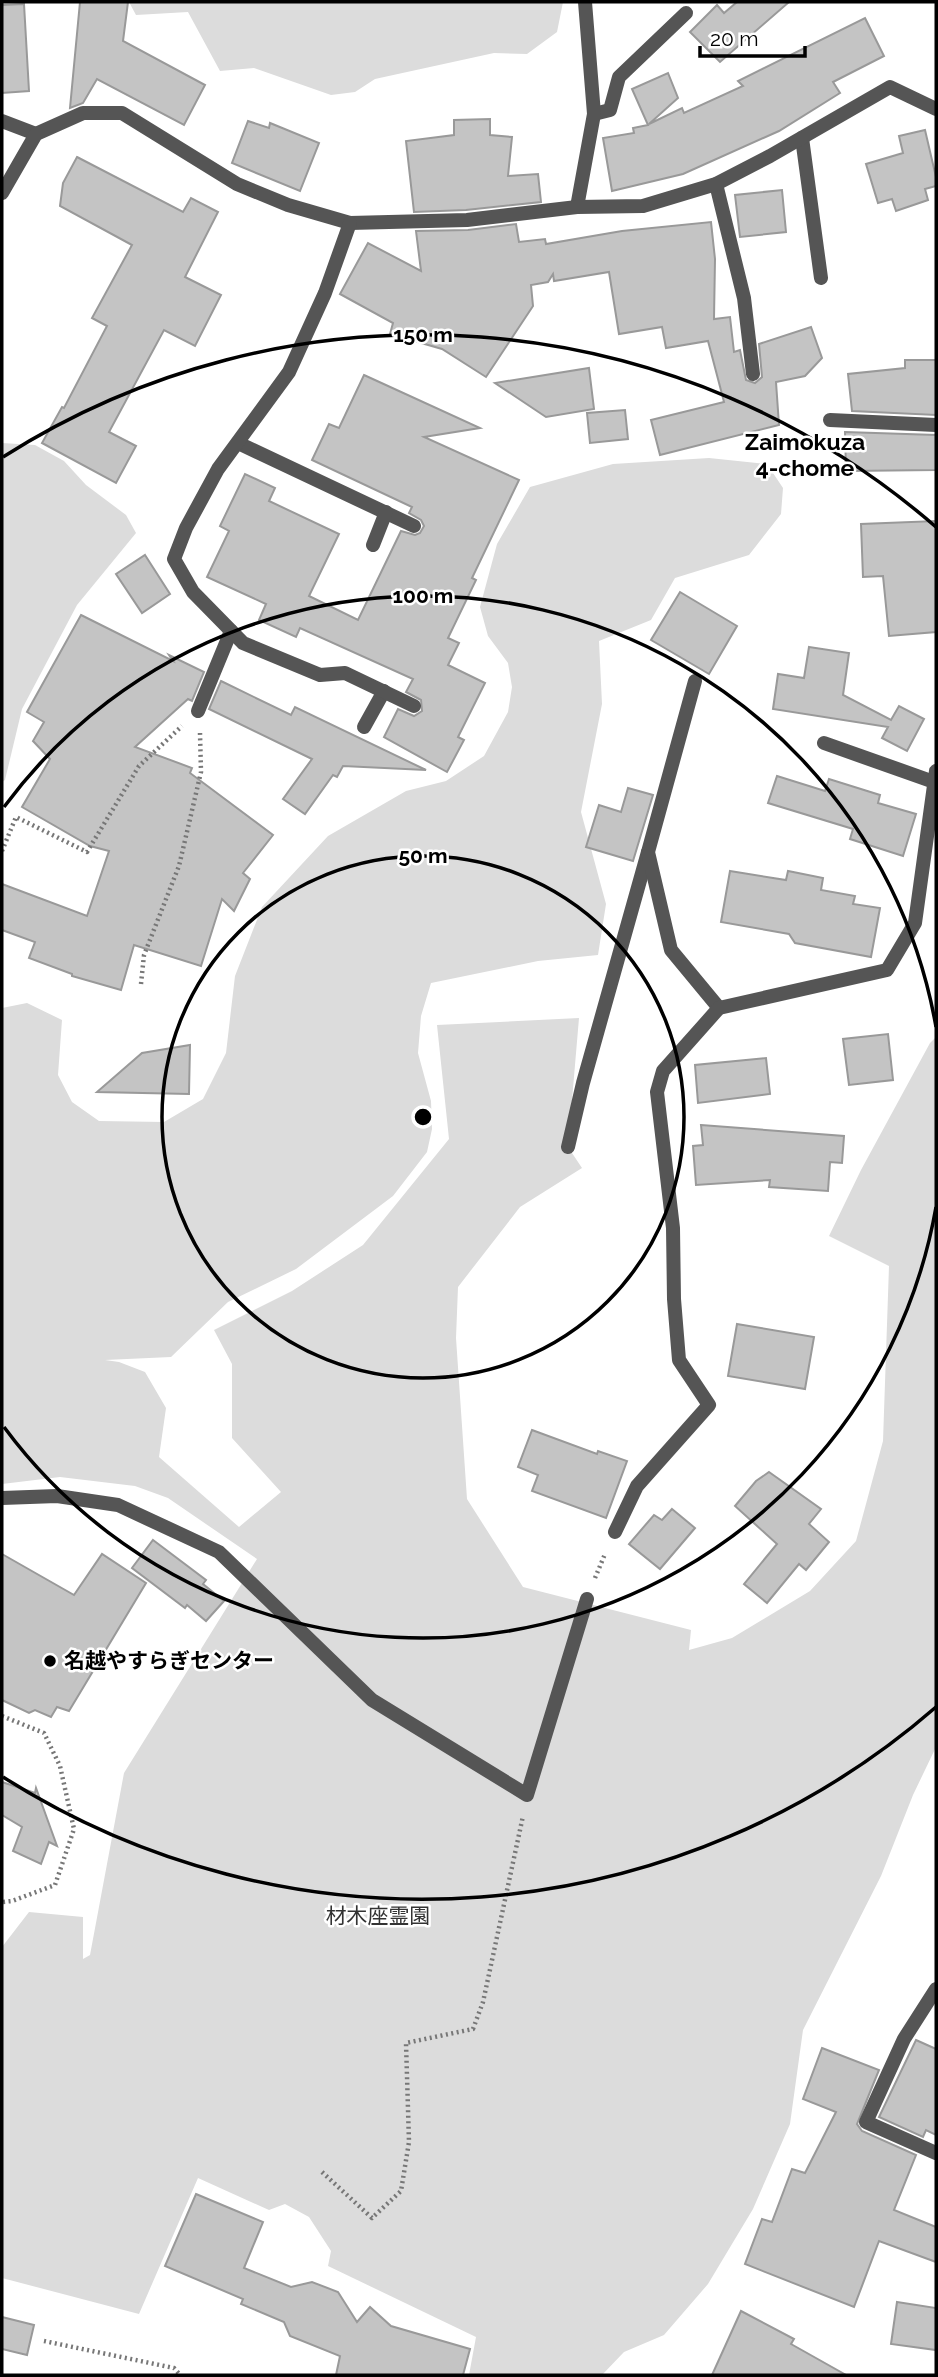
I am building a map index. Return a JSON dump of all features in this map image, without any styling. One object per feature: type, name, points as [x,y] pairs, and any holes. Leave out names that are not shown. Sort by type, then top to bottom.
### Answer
[{"type":"street","points":[[577,207],[594,114],[585,2]]},
{"type":"street","points":[[594,114],[610,110],[619,77],[685,13]]},
{"type":"street","points":[[2,193],[36,134],[83,113],[122,113],[237,184],[288,205],[350,223],[467,220],[577,207],[643,206],[716,184],[890,87],[936,109]]},
{"type":"street","points":[[2,121],[36,134]]},
{"type":"street","points":[[802,138],[821,278]]},
{"type":"street","points":[[716,184],[744,298],[752,374]]},
{"type":"street","points":[[350,223],[326,293],[289,372],[218,469],[186,528],[174,559],[193,592],[243,643],[320,675],[345,673],[414,706]]},
{"type":"street","points":[[830,420],[936,425]]},
{"type":"street","points":[[238,443],[414,526]]},
{"type":"street","points":[[373,545],[386,512]]},
{"type":"street","points":[[198,711],[231,631]]},
{"type":"street","points":[[568,1147],[583,1083],[695,681]]},
{"type":"street","points":[[364,727],[384,691]]},
{"type":"street","points":[[615,1532],[637,1486],[709,1405],[679,1360],[674,1299],[673,1228],[657,1092],[663,1071],[719,1008],[887,970],[915,923],[931,850],[935,777],[824,743]]},
{"type":"street","points":[[648,852],[671,950],[719,1008]]},
{"type":"street","points":[[2,1499],[57,1496],[118,1505],[219,1552],[372,1700],[527,1795],[587,1599]]},
{"type":"street","points":[[936,1989],[904,2039],[866,2122],[936,2153]]},
{"type":"path","points":[[2,851],[16,817],[87,852],[139,766],[198,711]]},
{"type":"path","points":[[141,984],[144,955],[179,866],[201,772],[198,711]]},
{"type":"path","points":[[587,1599],[615,1532]]},
{"type":"path","points":[[2,1716],[44,1733],[60,1766],[74,1829],[55,1885],[12,1902],[2,1902]]},
{"type":"path","points":[[322,2172],[372,2218],[401,2192],[409,2142],[405,2043],[473,2029],[483,2002],[527,1795]]},
{"type":"path","points":[[44,2341],[174,2368],[180,2375]]},
{"type":"green space","points":[[129,2],[563,2],[557,32],[527,54],[494,53],[375,79],[355,92],[331,95],[254,68],[220,71],[188,12],[136,15]]},
{"type":"green space","points":[[2,443],[35,445],[64,461],[86,485],[126,515],[136,533],[77,605],[22,709],[5,780],[2,782]]},
{"type":"green space","name":"材木座霊園","points":[[709,458],[767,464],[783,488],[781,514],[749,555],[675,578],[651,620],[599,641],[602,704],[581,812],[606,904],[598,955],[538,961],[431,983],[421,1016],[418,1053],[431,1101],[432,1129],[427,1152],[393,1196],[296,1269],[228,1302],[171,1357],[105,1360],[119,1362],[145,1372],[166,1408],[159,1457],[239,1527],[281,1492],[232,1438],[232,1364],[214,1330],[292,1291],[363,1245],[449,1139],[437,1025],[579,1018],[568,1147],[582,1168],[520,1207],[458,1287],[456,1338],[467,1499],[523,1587],[691,1630],[689,1650],[732,1638],[810,1591],[856,1541],[883,1441],[889,1266],[829,1236],[861,1170],[930,1043],[936,1037],[936,1747],[913,1795],[881,1876],[803,2030],[790,2124],[753,2209],[708,2284],[664,2335],[624,2352],[602,2375],[469,2375],[476,2337],[328,2266],[331,2251],[309,2217],[285,2204],[269,2210],[198,2178],[139,2314],[2,2278],[2,1947],[29,1912],[83,1917],[83,1959],[90,1955],[124,1773],[257,1559],[168,1498],[135,1486],[60,1477],[2,1484],[2,1008],[27,1003],[62,1020],[58,1075],[72,1102],[99,1121],[164,1122],[203,1099],[226,1053],[235,976],[262,907],[328,836],[406,791],[446,781],[484,756],[508,712],[512,687],[508,663],[488,636],[480,607],[497,544],[530,487],[613,464]]},
{"type":"building","points":[[80,2],[128,2],[123,41],[205,85],[184,125],[97,79],[83,103],[70,108]]},
{"type":"building","points":[[737,2],[789,2],[720,62],[690,32],[717,5],[724,13]]},
{"type":"building","points":[[24,4],[29,91],[2,93],[2,5]]},
{"type":"building","points":[[865,18],[884,56],[833,82],[840,93],[779,131],[683,174],[612,191],[603,138],[634,133],[633,128],[648,125],[632,89],[668,73],[678,98],[649,124],[682,108],[684,113],[743,86],[738,81]]},
{"type":"building","points":[[490,119],[490,135],[512,137],[508,176],[538,174],[541,202],[414,212],[406,141],[454,135],[454,120]]},
{"type":"building","points":[[248,121],[269,128],[270,123],[319,143],[300,191],[232,163]]},
{"type":"building","points":[[925,130],[936,177],[936,186],[925,189],[928,200],[896,211],[892,199],[878,203],[866,164],[903,153],[899,136]]},
{"type":"building","points":[[77,157],[183,212],[191,198],[218,212],[185,277],[221,295],[195,346],[164,330],[109,432],[136,446],[116,483],[42,443],[62,407],[64,408],[107,326],[92,318],[132,245],[60,206],[63,183]]},
{"type":"building","points":[[782,190],[786,232],[740,237],[735,195]]},
{"type":"building","points":[[711,222],[715,259],[714,319],[730,317],[734,352],[740,350],[746,380],[755,383],[762,377],[759,344],[811,327],[822,358],[805,376],[776,382],[779,425],[660,455],[651,420],[724,402],[708,341],[666,348],[662,327],[619,334],[609,272],[554,281],[553,274],[548,282],[531,285],[533,306],[486,377],[442,349],[390,334],[393,323],[340,294],[368,243],[421,271],[416,231],[468,230],[516,224],[519,242],[545,239],[546,244],[622,231]]},
{"type":"building","points":[[905,360],[936,360],[936,415],[852,411],[848,374],[905,368]]},
{"type":"building","points":[[589,368],[594,409],[546,417],[495,383]]},
{"type":"building","points":[[364,375],[480,428],[424,437],[519,480],[472,578],[476,580],[448,638],[459,643],[448,665],[485,683],[458,737],[464,740],[447,772],[384,737],[398,709],[414,716],[422,711],[421,700],[406,692],[413,679],[300,628],[296,637],[259,620],[266,604],[207,577],[229,531],[220,526],[245,474],[275,488],[269,501],[339,534],[309,596],[358,620],[401,531],[415,535],[420,533],[424,526],[421,520],[409,513],[412,507],[312,460],[329,424],[339,428]]},
{"type":"building","points":[[625,410],[628,439],[590,443],[587,413]]},
{"type":"building","points":[[845,432],[936,435],[936,470],[846,471]]},
{"type":"building","points":[[936,521],[936,632],[889,636],[883,576],[863,577],[861,524]]},
{"type":"building","points":[[145,555],[170,594],[142,613],[116,574]]},
{"type":"building","points":[[680,592],[737,626],[709,674],[651,640]]},
{"type":"building","points":[[81,615],[173,661],[169,655],[204,672],[192,701],[188,699],[135,747],[192,768],[190,773],[273,835],[243,873],[250,879],[234,911],[222,899],[201,966],[134,945],[121,990],[72,976],[29,958],[35,942],[2,930],[2,884],[87,916],[109,851],[90,846],[22,807],[50,759],[33,741],[44,722],[27,712]]},
{"type":"building","points":[[809,647],[849,653],[843,695],[891,720],[899,706],[924,719],[907,751],[882,738],[888,727],[773,709],[778,674],[804,678]]},
{"type":"building","points":[[221,681],[291,715],[295,707],[426,770],[343,766],[337,777],[333,775],[305,814],[283,799],[312,759],[209,709]]},
{"type":"building","points":[[777,776],[825,791],[829,779],[880,795],[878,803],[916,814],[903,856],[850,839],[853,829],[768,803]]},
{"type":"building","points":[[628,788],[653,795],[633,861],[586,847],[599,805],[621,812]]},
{"type":"building","points":[[730,871],[786,880],[788,871],[823,878],[821,890],[855,896],[853,904],[880,908],[871,957],[795,943],[789,934],[721,922]]},
{"type":"building","points":[[888,1034],[893,1080],[849,1085],[843,1039]]},
{"type":"building","points":[[190,1045],[189,1094],[97,1092],[142,1053]]},
{"type":"building","points":[[766,1058],[770,1094],[698,1103],[695,1065]]},
{"type":"building","points":[[701,1125],[844,1136],[842,1163],[830,1162],[828,1191],[769,1187],[770,1180],[696,1185],[693,1146],[703,1145]]},
{"type":"building","points":[[737,1324],[814,1337],[805,1389],[728,1376]]},
{"type":"building","points":[[532,1430],[597,1454],[598,1451],[627,1461],[606,1518],[532,1491],[538,1475],[518,1467]]},
{"type":"building","points":[[769,1472],[821,1509],[809,1524],[829,1542],[806,1570],[799,1564],[767,1603],[744,1584],[777,1544],[735,1506],[756,1481]]},
{"type":"building","points":[[672,1509],[695,1528],[660,1569],[629,1544],[654,1515],[662,1520]]},
{"type":"building","points":[[153,1540],[206,1580],[203,1584],[224,1601],[206,1621],[132,1568]]},
{"type":"building","name":"名越やすらぎセンター","points":[[2,1554],[74,1595],[102,1554],[146,1583],[69,1711],[57,1707],[51,1717],[35,1710],[29,1713],[2,1700]]},
{"type":"building","points":[[2,1782],[35,1793],[36,1788],[57,1846],[49,1842],[41,1864],[13,1851],[22,1827],[2,1815]]},
{"type":"building","points":[[916,2040],[936,2049],[936,2135],[926,2130],[923,2137],[879,2117]]},
{"type":"building","points":[[822,2048],[879,2070],[857,2124],[862,2131],[916,2155],[894,2210],[936,2227],[936,2262],[879,2241],[854,2307],[745,2264],[762,2219],[772,2222],[792,2169],[805,2173],[836,2112],[803,2099]]},
{"type":"building","points":[[196,2194],[263,2222],[244,2268],[291,2287],[312,2282],[338,2292],[357,2322],[370,2307],[391,2326],[470,2349],[463,2375],[336,2375],[340,2356],[290,2336],[284,2322],[241,2304],[243,2299],[165,2266]]},
{"type":"building","points":[[897,2302],[936,2308],[936,2350],[891,2344]]},
{"type":"building","points":[[741,2311],[794,2339],[791,2344],[846,2375],[712,2375]]},
{"type":"building","points":[[2,2317],[34,2325],[27,2355],[2,2349]]},
{"type":"place","name":"名越やすらぎセンター","points":[[50,1661]]},
{"type":"district","name":"Zaimokuza 4-chome","points":[[805,455]]}]
